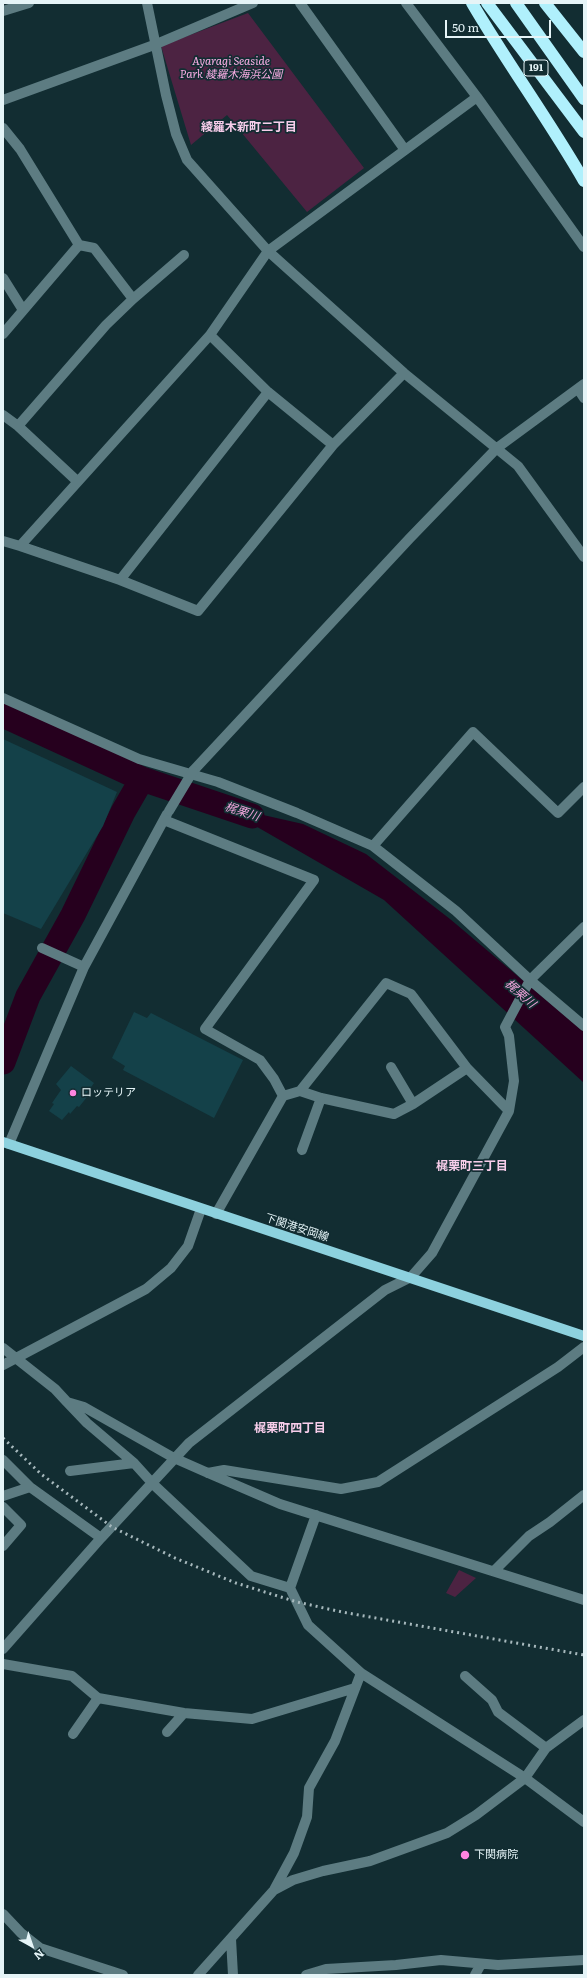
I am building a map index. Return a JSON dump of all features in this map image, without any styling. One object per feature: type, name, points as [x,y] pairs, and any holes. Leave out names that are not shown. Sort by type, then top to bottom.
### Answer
[{"type":"highway","points":[[472,3],[493,38],[536,102],[584,181]]},
{"type":"highway","name":"191","points":[[487,3],[584,132]]},
{"type":"highway","name":"191","points":[[516,3],[584,99]]},
{"type":"highway","points":[[545,3],[584,52]]},
{"type":"main road","name":"下関港安岡線","points":[[6,1143],[584,1336]]},
{"type":"street","points":[[3,11],[29,3]]},
{"type":"street","points":[[147,3],[154,45],[176,134],[187,160],[268,251],[404,373],[518,466],[584,557]]},
{"type":"street","points":[[3,100],[154,45],[253,3]]},
{"type":"street","points":[[300,3],[405,150]]},
{"type":"street","points":[[406,3],[477,97],[584,247]]},
{"type":"street","points":[[20,546],[210,335],[268,251],[477,97]]},
{"type":"street","points":[[3,128],[20,150],[79,245],[94,248],[133,299]]},
{"type":"street","points":[[3,334],[79,245]]},
{"type":"street","points":[[18,426],[106,324],[184,256]]},
{"type":"street","points":[[3,278],[23,310]]},
{"type":"street","points":[[210,335],[268,392],[333,445]]},
{"type":"street","points":[[3,541],[120,580],[198,611],[333,445],[404,373]]},
{"type":"street","points":[[6,1143],[84,967],[169,811],[193,771],[410,538],[497,448],[581,387],[584,398]]},
{"type":"street","points":[[120,580],[268,392]]},
{"type":"street","points":[[3,415],[18,426],[77,481]]},
{"type":"street","points":[[3,698],[139,759],[218,782],[297,813],[373,846],[456,911],[530,980],[584,1026]]},
{"type":"street","points":[[373,846],[472,732],[558,812],[584,787]]},
{"type":"street","points":[[164,820],[314,880],[206,1029],[260,1060],[274,1079],[283,1096]]},
{"type":"street","points":[[3,1649],[101,1538],[153,1484],[174,1458],[214,1422],[385,1290],[411,1277],[432,1253],[509,1111],[513,1096],[514,1081],[509,1036],[505,1027],[530,980],[584,927]]},
{"type":"street","points":[[42,948],[84,967]]},
{"type":"street","points":[[300,1091],[386,983],[411,994],[467,1068],[509,1111]]},
{"type":"street","points":[[391,1067],[413,1104]]},
{"type":"street","points":[[216,1214],[283,1096],[300,1091],[321,1098],[394,1114],[413,1104],[467,1068]]},
{"type":"street","points":[[302,1150],[321,1098]]},
{"type":"street","points":[[3,1365],[146,1289],[170,1268],[188,1246],[202,1209]]},
{"type":"street","points":[[3,1348],[55,1389],[87,1423],[134,1463],[153,1484],[251,1576],[290,1588]]},
{"type":"street","points":[[208,1473],[224,1470],[341,1490],[378,1482],[558,1367],[584,1348]]},
{"type":"street","points":[[67,1402],[84,1407],[174,1458],[280,1504],[584,1600]]},
{"type":"street","points":[[3,1460],[30,1487],[101,1538]]},
{"type":"street","points":[[70,1471],[134,1463]]},
{"type":"street","points":[[3,1496],[30,1487]]},
{"type":"street","points":[[494,1571],[529,1536],[550,1522],[584,1495]]},
{"type":"street","points":[[3,1507],[21,1524],[3,1546]]},
{"type":"street","points":[[316,1515],[290,1588],[302,1617],[308,1625],[361,1673],[525,1778],[584,1822]]},
{"type":"street","points":[[3,1664],[72,1676],[98,1698],[184,1714],[252,1719],[355,1688]]},
{"type":"street","points":[[198,1975],[274,1890],[294,1853],[307,1817],[309,1788],[335,1741],[361,1673]]},
{"type":"street","points":[[464,1676],[492,1700],[498,1712],[546,1748]]},
{"type":"street","points":[[73,1734],[98,1698]]},
{"type":"street","points":[[166,1732],[184,1714]]},
{"type":"street","points":[[274,1890],[293,1880],[323,1871],[370,1861],[447,1833],[476,1815],[525,1778],[546,1748],[583,1724]]},
{"type":"street","points":[[3,1914],[21,1933],[40,1948],[123,1975]]},
{"type":"street","points":[[231,1939],[233,1975]]},
{"type":"street","points":[[306,1975],[326,1969],[396,1965],[441,1960],[498,1965],[584,1960]]},
{"type":"street","points":[[475,1975],[481,1964]]},
{"type":"green space","name":"Ayaragi Seaside Park 綾羅木海浜公園","points":[[248,13],[364,168],[307,212],[227,115],[191,145],[161,46]]},
{"type":"green space","points":[[459,1570],[476,1578],[455,1597],[446,1593]]},
{"type":"water","points":[[219,805],[303,824],[366,854],[450,919],[584,1032],[584,1083],[384,900]]},
{"type":"building","points":[[3,739],[117,792],[103,826],[41,929],[3,913]]},
{"type":"building","points":[[134,1012],[147,1018],[151,1013],[243,1060],[214,1118],[123,1070],[125,1066],[112,1058]]},
{"type":"building","name":"ロッテリア","points":[[71,1066],[94,1083],[85,1096],[87,1097],[79,1107],[77,1106],[70,1114],[69,1112],[62,1120],[49,1111],[54,1104],[52,1103],[61,1090],[56,1084]]},
{"type":"waterway","points":[[3,715],[142,779],[252,816]]},
{"type":"waterway","name":"梶栗川","points":[[3,1062],[28,996],[73,915],[123,812],[142,779]]},
{"type":"railway","points":[[3,1438],[41,1474],[112,1527],[175,1558],[236,1583],[297,1602],[342,1612],[584,1655]]},
{"type":"place","name":"ロッテリア","points":[[73,1093]]},
{"type":"place","name":"下関病院","points":[[465,1855]]},
{"type":"district","name":"綾羅木新町二丁目","points":[[249,127]]},
{"type":"district","name":"梶栗町三丁目","points":[[472,1166]]},
{"type":"district","name":"梶栗町四丁目","points":[[290,1428]]}]
